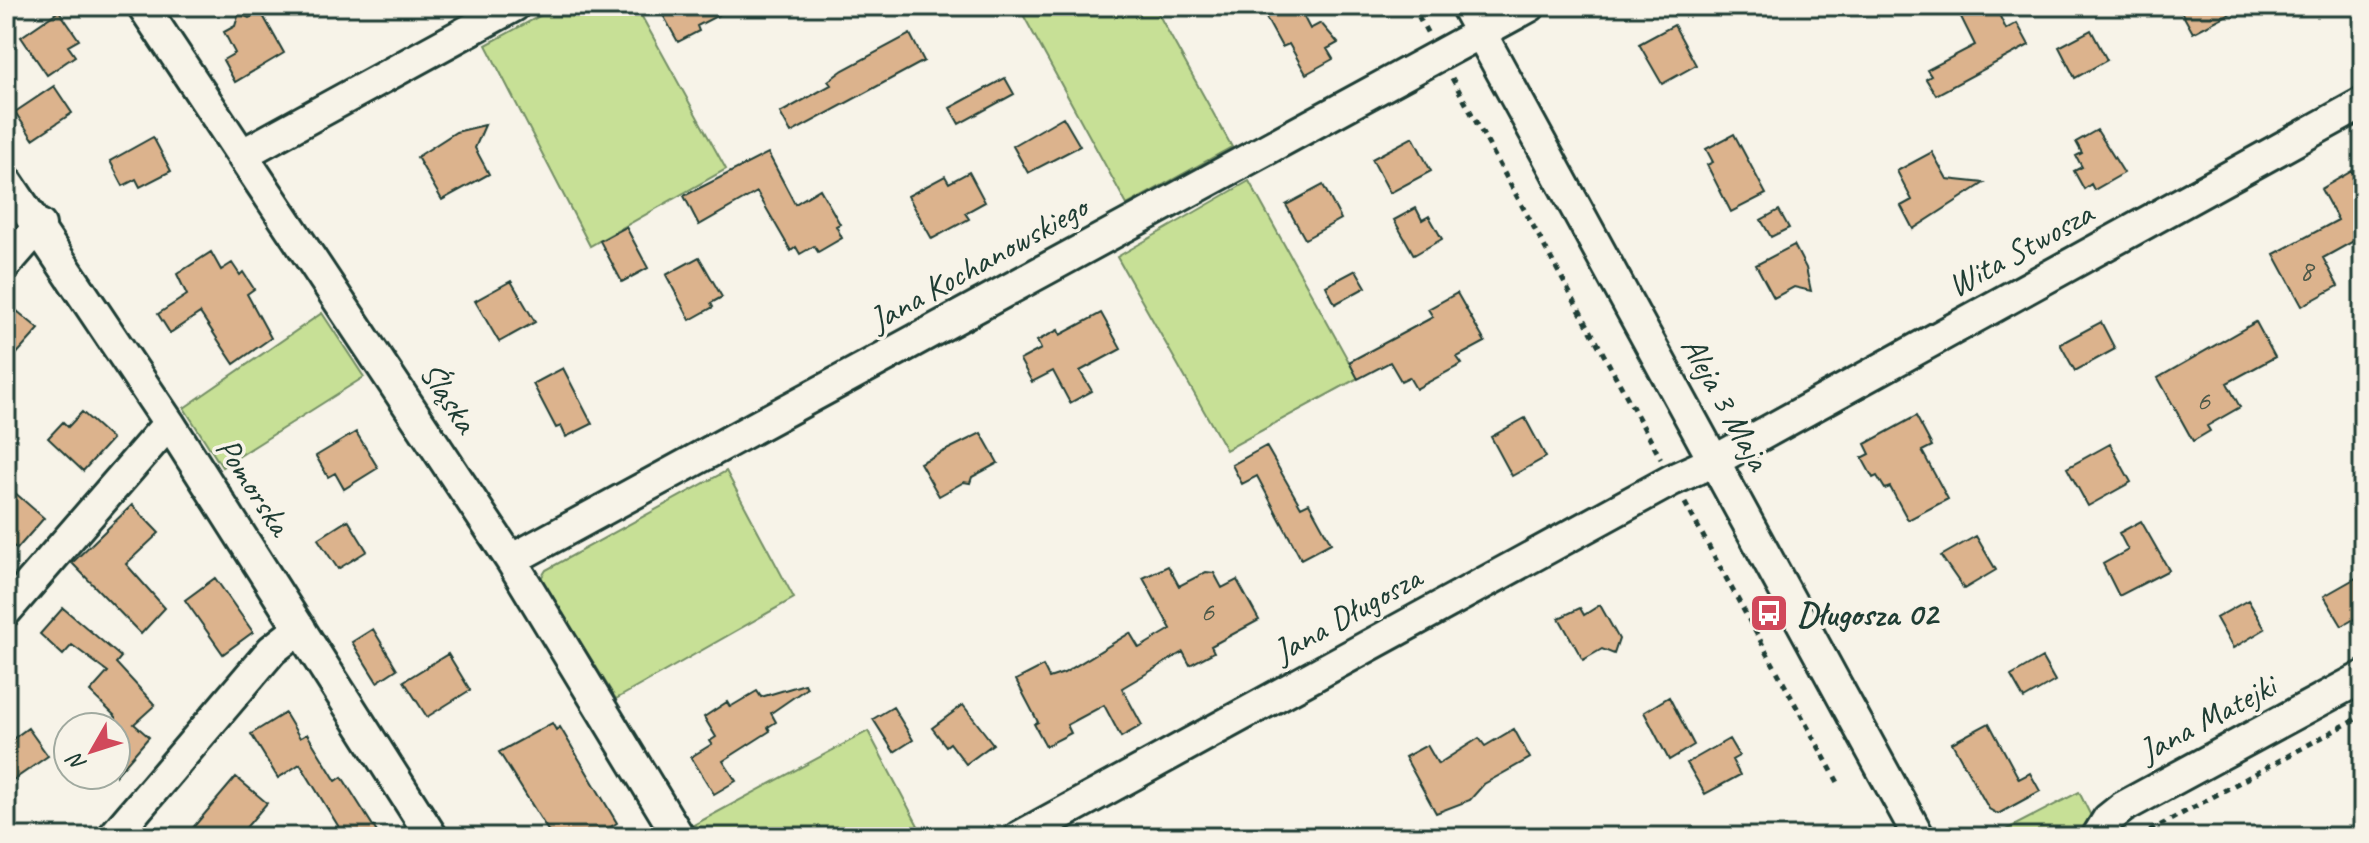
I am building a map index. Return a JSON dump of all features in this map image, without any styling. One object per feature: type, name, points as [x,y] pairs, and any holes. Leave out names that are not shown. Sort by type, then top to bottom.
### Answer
[{"type":"street","name":"Śląska","points":[[143,6],[511,560],[679,837]]},
{"type":"street","points":[[243,154],[514,6]]},
{"type":"street","name":"Aleja 3 Maja","points":[[1466,6],[1919,837]]},
{"type":"street","name":"Jana Kochanowskiego","points":[[511,560],[1530,6]]},
{"type":"street","name":"Wita Stwosza","points":[[1714,461],[2363,103]]},
{"type":"street","name":"Pomorska","points":[[6,180],[40,225],[169,423],[432,837]]},
{"type":"street","points":[[6,264],[40,225]]},
{"type":"street","points":[[6,611],[169,423]]},
{"type":"street","name":"Jana Długosza","points":[[1019,837],[1672,480],[1714,461]]},
{"type":"street","points":[[113,837],[272,650],[300,628]]},
{"type":"street","name":"Jana Matejki","points":[[2097,837],[2108,819],[2123,807],[2363,677]]},
{"type":"path","points":[[1413,6],[1840,786]]},
{"type":"path","points":[[2139,837],[2363,715]]},
{"type":"green space","points":[[558,6],[636,6],[726,169],[590,246],[486,45]]},
{"type":"green space","points":[[1025,6],[1154,6],[1232,147],[1127,205],[1020,9]]},
{"type":"green space","points":[[1249,181],[1358,378],[1226,450],[1117,257]]},
{"type":"green space","points":[[322,313],[364,377],[222,467],[184,408]]},
{"type":"green space","points":[[726,471],[794,598],[616,699],[541,578],[546,570]]},
{"type":"green space","points":[[868,731],[924,837],[696,837],[690,827]]},
{"type":"green space","points":[[2079,792],[2093,820],[2079,837],[1996,835]]},
{"type":"building","points":[[658,6],[736,6],[697,26],[699,31],[678,42]]},
{"type":"building","points":[[1269,6],[1298,6],[1310,29],[1321,23],[1338,43],[1327,49],[1333,59],[1306,74],[1289,44],[1282,47],[1265,16],[1272,12]]},
{"type":"building","points":[[1981,6],[1995,6],[2006,29],[2017,23],[2029,45],[1936,95],[1926,79],[1931,76],[1927,70],[1975,45],[1961,17]]},
{"type":"building","points":[[2178,6],[2244,6],[2193,33]]},
{"type":"building","points":[[59,11],[79,40],[68,46],[75,56],[47,75],[21,37]]},
{"type":"building","points":[[261,12],[284,53],[235,82],[223,60],[235,53],[224,32],[235,26],[239,13],[249,18]]},
{"type":"building","points":[[1674,25],[1696,65],[1662,84],[1639,44]]},
{"type":"building","points":[[2091,30],[2107,60],[2075,78],[2059,47]]},
{"type":"building","points":[[910,34],[924,61],[791,133],[780,113],[831,85],[828,81],[843,70]]},
{"type":"building","points":[[1005,78],[1014,94],[959,124],[950,108]]},
{"type":"building","points":[[54,86],[72,113],[33,139],[15,112]]},
{"type":"building","points":[[1063,117],[1080,146],[1028,173],[1013,146]]},
{"type":"building","points":[[485,125],[475,148],[489,174],[442,200],[417,157],[456,132]]},
{"type":"building","points":[[2097,130],[2124,173],[2094,190],[2091,184],[2084,189],[2074,171],[2082,167],[2076,156],[2082,153],[2076,142]]},
{"type":"building","points":[[1734,134],[1766,194],[1731,212],[1707,165],[1713,162],[1706,149]]},
{"type":"building","points":[[153,137],[171,171],[140,187],[136,179],[123,186],[110,161]]},
{"type":"building","points":[[1413,137],[1431,171],[1390,193],[1372,159]]},
{"type":"building","points":[[1932,152],[1947,179],[1984,183],[1913,229],[1901,206],[1912,200],[1897,171]]},
{"type":"building","points":[[768,153],[795,204],[820,189],[840,224],[836,226],[842,238],[818,252],[814,246],[800,254],[796,247],[791,251],[757,192],[699,225],[684,196]]},
{"type":"building","points":[[2352,171],[2363,191],[2363,236],[2323,258],[2338,286],[2302,306],[2274,254],[2338,220],[2321,189]]},
{"type":"building","points":[[969,172],[985,202],[965,213],[969,219],[932,239],[908,196],[945,176],[949,183]]},
{"type":"building","points":[[1323,185],[1341,219],[1305,239],[1286,205]]},
{"type":"building","points":[[1416,208],[1422,220],[1429,216],[1442,239],[1414,255],[1394,220]]},
{"type":"building","points":[[1779,210],[1789,228],[1771,237],[1761,220]]},
{"type":"building","points":[[626,227],[648,268],[622,282],[600,241]]},
{"type":"building","points":[[1794,245],[1806,268],[1811,291],[1794,287],[1774,298],[1756,265]]},
{"type":"building","points":[[211,252],[221,270],[232,263],[240,275],[243,272],[254,289],[247,294],[271,338],[234,364],[200,313],[170,333],[158,314],[187,295],[177,274]]},
{"type":"building","points":[[699,257],[722,297],[711,303],[713,307],[690,320],[666,275]]},
{"type":"building","points":[[1356,270],[1366,287],[1335,304],[1326,286]]},
{"type":"building","points":[[511,281],[535,322],[499,342],[475,301]]},
{"type":"building","points":[[1457,293],[1485,342],[1457,357],[1462,364],[1416,389],[1409,377],[1401,381],[1390,362],[1358,379],[1349,362],[1433,317],[1428,309]]},
{"type":"building","points":[[17,311],[39,329],[6,366],[6,324]]},
{"type":"building","points":[[1101,313],[1121,349],[1080,371],[1092,391],[1070,403],[1053,371],[1032,382],[1020,360],[1041,349],[1037,341],[1058,330],[1060,335]]},
{"type":"building","points":[[2101,322],[2115,349],[2075,371],[2060,344]]},
{"type":"building","points":[[2256,322],[2275,357],[2227,383],[2240,407],[2207,426],[2210,431],[2193,441],[2158,378]]},
{"type":"building","points":[[563,368],[592,424],[566,437],[561,426],[556,428],[533,384]]},
{"type":"building","points":[[82,412],[112,439],[83,471],[48,438],[63,422],[68,427]]},
{"type":"building","points":[[1916,416],[1932,446],[1922,451],[1948,499],[1908,520],[1890,487],[1885,489],[1877,476],[1873,478],[1862,458],[1870,454],[1865,444]]},
{"type":"building","points":[[1525,418],[1546,457],[1512,476],[1491,437]]},
{"type":"building","points":[[356,432],[378,468],[344,489],[335,473],[328,477],[316,456]]},
{"type":"building","points":[[981,433],[998,463],[972,477],[970,483],[964,482],[939,496],[920,463]]},
{"type":"building","points":[[2110,444],[2131,482],[2088,506],[2067,468]]},
{"type":"building","points":[[1266,446],[1301,507],[1309,503],[1331,543],[1301,559],[1257,476],[1242,484],[1232,465]]},
{"type":"building","points":[[6,485],[44,518],[17,549],[6,540]]},
{"type":"building","points":[[132,505],[159,533],[126,564],[165,608],[141,634],[72,563]]},
{"type":"building","points":[[348,520],[367,551],[338,569],[318,539]]},
{"type":"building","points":[[2141,521],[2169,570],[2119,596],[2103,564],[2128,550],[2119,533]]},
{"type":"building","points":[[1976,536],[1996,570],[1964,589],[1941,556]]},
{"type":"building","points":[[1168,566],[1179,586],[1206,572],[1214,573],[1222,588],[1237,580],[1259,620],[1211,646],[1214,652],[1190,665],[1183,652],[1122,688],[1142,725],[1121,737],[1104,705],[1067,725],[1071,733],[1046,746],[1034,724],[1038,722],[1016,680],[1043,666],[1049,678],[1064,673],[1130,633],[1139,648],[1171,629],[1143,578]]},
{"type":"building","points":[[2363,574],[2363,614],[2342,626],[2324,596]]},
{"type":"building","points":[[215,578],[253,632],[223,654],[185,600]]},
{"type":"building","points":[[2248,600],[2265,629],[2233,648],[2216,618]]},
{"type":"building","points":[[1600,605],[1619,639],[1614,654],[1602,649],[1583,660],[1559,618],[1580,608],[1584,615]]},
{"type":"building","points":[[63,608],[121,657],[116,663],[155,705],[134,724],[149,737],[132,757],[132,711],[110,711],[90,692],[108,672],[72,645],[63,655],[40,634]]},
{"type":"building","points":[[373,629],[397,669],[377,682],[352,642]]},
{"type":"building","points":[[448,654],[470,690],[427,717],[404,681]]},
{"type":"building","points":[[2042,658],[2055,681],[2024,699],[2011,676]]},
{"type":"building","points":[[805,684],[807,688],[771,713],[776,722],[768,727],[770,731],[723,761],[736,781],[714,794],[691,757],[712,744],[710,741],[716,737],[704,717],[727,702],[730,707],[757,691],[761,697]]},
{"type":"building","points":[[1669,697],[1694,745],[1669,760],[1644,712]]},
{"type":"building","points":[[963,705],[993,744],[966,764],[950,743],[946,746],[932,728]]},
{"type":"building","points":[[893,707],[913,740],[894,752],[873,719]]},
{"type":"building","points":[[285,713],[300,738],[307,734],[336,781],[342,777],[380,837],[345,837],[300,764],[278,778],[251,734]]},
{"type":"building","points":[[552,723],[556,730],[560,727],[617,823],[594,837],[552,837],[499,752]]},
{"type":"building","points":[[1989,723],[2019,779],[2030,773],[2040,791],[1998,814],[1989,809],[1952,743]]},
{"type":"building","points":[[28,728],[48,756],[6,785],[6,744]]},
{"type":"building","points":[[1514,729],[1530,758],[1484,784],[1470,800],[1436,813],[1405,757],[1427,745],[1438,764],[1479,738],[1485,746]]},
{"type":"building","points":[[1729,739],[1739,756],[1732,760],[1740,775],[1705,794],[1687,763]]},
{"type":"building","points":[[236,777],[267,803],[238,837],[185,837]]},
{"type":"place","name":"Długosza 02","points":[[1769,613]]}]
